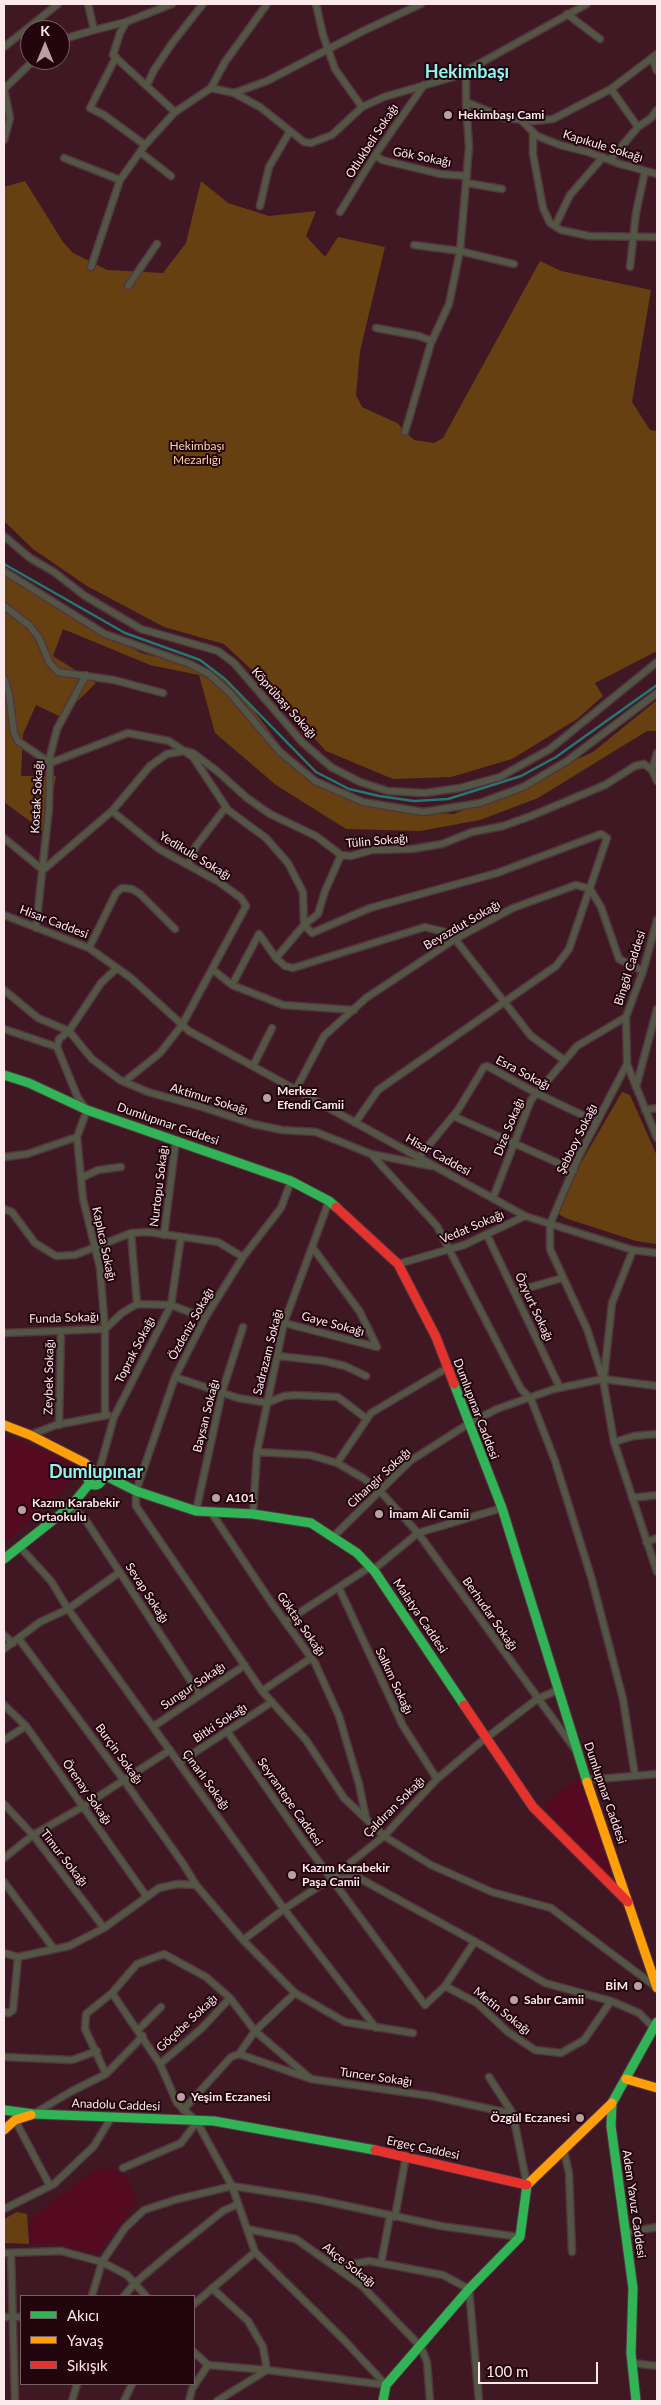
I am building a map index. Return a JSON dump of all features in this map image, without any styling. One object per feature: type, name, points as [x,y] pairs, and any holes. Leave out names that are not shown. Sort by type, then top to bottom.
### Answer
[{"type":"street","points":[[4,47],[58,4]]},
{"type":"street","points":[[88,4],[94,30]]},
{"type":"street","points":[[70,37],[126,22],[172,4]]},
{"type":"street","points":[[147,85],[154,70],[173,42],[203,4]]},
{"type":"street","points":[[91,268],[120,180],[145,145],[175,112],[211,88],[224,62],[267,4]]},
{"type":"street","points":[[316,4],[335,69],[362,107]]},
{"type":"street","points":[[234,93],[267,81],[411,6],[421,4]]},
{"type":"street","points":[[211,88],[234,93],[260,107],[304,142],[316,143],[332,135],[362,107],[384,97],[453,77],[587,4]]},
{"type":"street","points":[[567,14],[600,39]]},
{"type":"street","points":[[126,22],[113,55],[175,112]]},
{"type":"street","points":[[466,102],[505,118],[534,121],[553,119],[612,89],[655,56],[657,70]]},
{"type":"street","points":[[116,57],[90,108],[104,115],[145,145]]},
{"type":"street","points":[[4,140],[10,118],[4,89],[24,70]]},
{"type":"street","points":[[405,432],[432,341],[449,304],[460,251],[469,147],[466,71]]},
{"type":"street","name":"Otlukbeli Sokağı","points":[[340,212],[374,155],[424,85]]},
{"type":"street","points":[[612,89],[638,127]]},
{"type":"street","points":[[610,160],[638,127],[651,118],[657,110]]},
{"type":"street","name":"Kapıkule Sokağı","points":[[520,119],[533,133],[560,145],[657,174]]},
{"type":"street","points":[[260,206],[269,167],[290,131]]},
{"type":"street","points":[[533,133],[533,154],[543,208],[550,223],[561,230],[589,236],[657,237]]},
{"type":"street","points":[[140,152],[170,176]]},
{"type":"street","name":"Gök Sokağı","points":[[374,155],[389,162],[502,189]]},
{"type":"street","points":[[64,158],[120,180]]},
{"type":"street","points":[[555,226],[570,195],[603,158]]},
{"type":"street","points":[[630,267],[636,213],[645,171]]},
{"type":"street","points":[[128,286],[157,244]]},
{"type":"street","points":[[414,245],[460,251],[514,264]]},
{"type":"street","points":[[376,328],[419,336],[432,341]]},
{"type":"street","name":"Köprübaşı Sokağı","points":[[4,536],[30,558],[54,572],[85,596],[141,629],[218,651],[234,663],[302,742],[331,767],[360,782],[388,791],[425,793],[460,788],[500,777],[550,749],[657,662]]},
{"type":"street","points":[[4,571],[106,634],[190,664],[209,674],[230,693],[280,752],[315,781],[363,802],[423,812],[480,803],[498,797],[523,787],[567,761],[657,693]]},
{"type":"street","points":[[4,606],[30,626],[40,638],[49,662],[58,672],[86,675],[164,693]]},
{"type":"street","name":"Kostak Sokağı","points":[[36,928],[49,808],[50,763],[57,729],[86,675]]},
{"type":"street","points":[[4,678],[9,694],[14,733],[18,741],[50,763]]},
{"type":"street","name":"Tülin Sokağı","points":[[50,763],[128,733],[169,741],[184,751],[193,753],[217,771],[247,798],[270,814],[316,836],[341,855],[351,856],[372,850],[412,849],[442,844],[472,832],[503,826],[540,812],[604,785],[635,766],[644,764],[652,770]]},
{"type":"street","points":[[4,838],[43,870],[112,812],[150,766],[168,754],[184,751],[193,757],[226,807],[266,838],[288,863],[303,892],[304,925],[312,933],[370,908],[497,873],[601,834],[607,838],[569,949],[556,966],[378,1090],[355,1122]]},
{"type":"street","points":[[657,753],[652,770],[657,781]]},
{"type":"street","points":[[188,865],[196,846],[226,807]]},
{"type":"street","name":"Yedikule Sokağı","points":[[112,812],[159,849],[219,882],[241,898],[246,906],[182,1025],[160,1054],[124,1082]]},
{"type":"street","points":[[276,958],[304,925],[318,914],[324,891],[341,855]]},
{"type":"street","name":"Beyazdut Sokağı","points":[[296,1089],[324,1036],[366,998],[455,939],[513,908],[576,885],[590,889]]},
{"type":"street","points":[[89,948],[116,893],[122,888],[132,889],[140,894],[175,929]]},
{"type":"street","points":[[590,889],[601,907],[619,959],[643,971]]},
{"type":"street","name":"Hisar Caddesi","points":[[4,915],[89,948],[118,968],[188,1032],[296,1089],[525,1216],[633,1250],[657,1253]]},
{"type":"street","name":"Bingöl Caddesi","points":[[657,920],[643,971],[626,1017],[627,1064],[657,1138]]},
{"type":"street","points":[[232,985],[259,934],[276,958],[285,966],[293,968],[425,927],[445,932],[455,939],[531,1036],[564,1060]]},
{"type":"street","points":[[87,1110],[78,1098],[57,1046],[59,1039],[69,1031],[101,983],[118,968]]},
{"type":"street","points":[[212,969],[232,985],[283,1005],[354,1010]]},
{"type":"street","name":"Aktimur Sokağı","points":[[4,990],[38,1018],[69,1031],[92,1059],[124,1082],[148,1092],[253,1124],[282,1130],[316,1132],[371,1154],[437,1167]]},
{"type":"street","points":[[636,1087],[657,1008]]},
{"type":"street","name":"Dize Sokağı","points":[[493,1198],[531,1100],[536,1093],[577,1046],[626,1017]]},
{"type":"street","points":[[253,1066],[272,1028]]},
{"type":"street","points":[[4,1029],[57,1046]]},
{"type":"street","name":"Şebboy Sokağı","points":[[550,1224],[597,1122],[627,1064]]},
{"type":"street","name":"Esra Sokağı","points":[[419,1157],[453,1116],[484,1067],[488,1066],[536,1093],[597,1122]]},
{"type":"street","name":"Dumlupınar Caddesi","points":[[4,1075],[29,1083],[87,1110],[291,1181],[329,1201],[398,1264],[436,1337],[502,1508],[586,1780],[630,1904],[657,1988]]},
{"type":"street","points":[[645,1110],[657,1108]]},
{"type":"street","name":"Kaplıca Sokağı","points":[[87,1110],[77,1137],[83,1199],[93,1246],[100,1268],[105,1329],[106,1413]]},
{"type":"street","points":[[453,1116],[514,1145],[574,1170]]},
{"type":"street","points":[[4,1157],[27,1154],[77,1137]]},
{"type":"street","name":"Nurtopu Sokağı","points":[[164,1235],[176,1140]]},
{"type":"street","points":[[371,1154],[437,1226],[521,1389],[531,1399],[555,1461],[592,1580],[622,1699],[635,1776]]},
{"type":"street","points":[[82,1178],[98,1170],[120,1167]]},
{"type":"street","name":"Özdeniz Sokağı","points":[[136,1491],[175,1377],[205,1318],[243,1257],[281,1208],[291,1181]]},
{"type":"street","name":"Sadrazam Sokağı","points":[[253,1514],[257,1452],[284,1323],[329,1201]]},
{"type":"street","points":[[4,1209],[12,1212],[35,1242],[56,1256],[75,1254],[131,1234],[148,1232],[218,1242],[243,1257]]},
{"type":"street","name":"Vedat Sokağı","points":[[398,1264],[450,1250],[487,1235],[525,1216]]},
{"type":"street","points":[[550,1224],[550,1249],[587,1329],[603,1379],[614,1442],[657,1571]]},
{"type":"street","points":[[131,1234],[138,1304],[170,1305],[205,1318]]},
{"type":"street","name":"Özyurt Sokağı","points":[[487,1235],[560,1388]]},
{"type":"street","name":"Toprak Sokağı","points":[[98,1472],[114,1417],[170,1305],[181,1237]]},
{"type":"street","name":"Gaye Sokağı","points":[[284,1323],[377,1347],[360,1312],[313,1248]]},
{"type":"street","points":[[603,1379],[612,1303],[633,1250]]},
{"type":"street","points":[[514,1292],[562,1278]]},
{"type":"street","name":"Funda Sokağı","points":[[4,1333],[105,1329],[122,1313],[138,1304]]},
{"type":"street","name":"Baysan Sokağı","points":[[196,1511],[222,1392],[243,1327]]},
{"type":"street","name":"Zeybek Sokağı","points":[[59,1425],[61,1331]]},
{"type":"street","points":[[278,1356],[324,1360],[345,1366],[366,1376]]},
{"type":"street","points":[[337,1463],[371,1413],[447,1368]]},
{"type":"street","points":[[175,1377],[238,1398],[267,1403],[284,1396],[295,1395],[338,1397],[367,1419]]},
{"type":"street","name":"Cihangir Sokağı","points":[[333,1537],[410,1461],[468,1424],[496,1409],[560,1388],[603,1379],[657,1386]]},
{"type":"street","points":[[30,1435],[59,1425],[106,1413],[114,1417]]},
{"type":"street","name":"Malatya Caddesi","points":[[4,1425],[30,1435],[136,1491],[196,1511],[253,1514],[311,1523],[357,1553],[371,1568],[415,1629],[486,1739],[533,1807],[630,1904]]},
{"type":"street","points":[[614,1442],[634,1436],[657,1434]]},
{"type":"street","name":"Berhudar Sokağı","points":[[257,1452],[310,1454],[337,1463],[363,1478],[380,1491],[418,1533],[578,1753]]},
{"type":"street","points":[[4,1558],[71,1506],[90,1483],[88,1476],[98,1472]]},
{"type":"street","points":[[136,1491],[136,1506],[262,1690],[306,1740],[344,1798],[366,1819],[384,1836],[431,1865],[492,1892],[551,1908],[657,1988]]},
{"type":"street","points":[[632,1498],[657,1494]]},
{"type":"street","name":"Sevap Sokağı","points":[[71,1506],[85,1519],[200,1695]]},
{"type":"street","points":[[285,1622],[371,1568],[418,1533],[502,1508]]},
{"type":"street","name":"Göktaş Sokağı","points":[[211,1512],[285,1622],[312,1658],[338,1716],[359,1784],[366,1819]]},
{"type":"street","points":[[646,1542],[657,1538]]},
{"type":"street","name":"Çınarlı Sokağı","points":[[19,1546],[51,1581],[68,1609],[284,1909],[376,2028]]},
{"type":"street","points":[[4,1649],[40,1622],[68,1609],[120,1572]]},
{"type":"street","name":"Salkım Sokağı","points":[[338,1588],[403,1726],[438,1779]]},
{"type":"street","points":[[4,1635],[13,1643]]},
{"type":"street","name":"Burçin Sokağı","points":[[19,1639],[123,1779],[184,1865],[196,1886],[243,1940],[295,1993],[345,2022],[414,2033]]},
{"type":"street","points":[[262,1690],[312,1658]]},
{"type":"street","name":"Sungur Sokağı","points":[[154,1726],[245,1665]]},
{"type":"street","name":"Çaldıran Sokağı","points":[[243,1940],[284,1909],[330,1879],[384,1836],[438,1779],[486,1739],[538,1699],[558,1690]]},
{"type":"street","name":"Bitki Sokağı","points":[[180,1762],[272,1702]]},
{"type":"street","name":"Örenay Sokağı","points":[[4,1705],[26,1726],[147,1897]]},
{"type":"street","points":[[4,1740],[26,1726]]},
{"type":"street","name":"Seyrantepe Caddesi","points":[[228,1731],[330,1879],[425,2005],[445,1986]]},
{"type":"street","points":[[4,1858],[33,1835],[84,1806],[170,1750]]},
{"type":"street","points":[[586,1780],[657,1774]]},
{"type":"street","name":"Timur Sokağı","points":[[4,1804],[33,1835],[104,1928]]},
{"type":"street","points":[[330,1879],[359,1878],[475,1941],[545,1983],[611,2001],[639,2013],[656,2027]]},
{"type":"street","points":[[4,1882],[54,1949]]},
{"type":"street","points":[[4,1953],[18,1957],[69,1946],[104,1928],[159,1888],[178,1884],[196,1886]]},
{"type":"street","points":[[445,1986],[475,1941]]},
{"type":"street","points":[[106,2074],[97,2051],[85,2029],[86,2014],[112,1993],[137,1964],[164,1954],[206,1977],[230,1998],[255,2031],[311,2079]]},
{"type":"street","points":[[4,2012],[13,2010],[18,1957]]},
{"type":"street","name":"Metin Sokağı","points":[[445,1986],[477,2003],[508,2032],[535,2050],[561,2053],[584,2040],[611,2001]]},
{"type":"street","points":[[112,1993],[143,2036],[160,2064],[183,2110],[197,2122],[232,2186],[255,2252],[344,2340],[386,2385]]},
{"type":"street","points":[[183,2110],[231,2057],[238,2054],[255,2031],[295,1993]]},
{"type":"street","name":"Göçebe Sokağı","points":[[160,2064],[202,2028],[230,1998]]},
{"type":"street","points":[[138,2030],[161,2007]]},
{"type":"street","name":"Adem Yavuz Caddesi","points":[[636,2401],[632,2363],[633,2288],[611,2126],[612,2103],[656,2027]]},
{"type":"street","points":[[4,2130],[15,2120],[34,2114],[72,2091],[106,2074],[143,2036]]},
{"type":"street","points":[[4,2057],[72,2060],[97,2051]]},
{"type":"street","name":"Tuncer Sokağı","points":[[238,2054],[311,2079],[431,2096],[513,2114]]},
{"type":"street","points":[[383,2401],[386,2385],[421,2347],[469,2289],[520,2237],[527,2185],[513,2114],[489,2077]]},
{"type":"street","points":[[626,2079],[657,2088]]},
{"type":"street","points":[[527,2185],[612,2103]]},
{"type":"street","name":"Anadolu Caddesi","points":[[4,2110],[34,2114],[154,2118],[197,2122]]},
{"type":"street","points":[[4,2209],[50,2186],[94,2146],[111,2118]]},
{"type":"street","points":[[15,2120],[50,2186]]},
{"type":"street","name":"Ergeç Caddesi","points":[[197,2122],[214,2121],[406,2156],[527,2185]]},
{"type":"street","points":[[123,2168],[181,2143],[197,2122]]},
{"type":"street","points":[[564,2151],[569,2173],[572,2252]]},
{"type":"street","points":[[381,2263],[406,2156]]},
{"type":"street","points":[[92,2295],[102,2262],[124,2228],[144,2210],[178,2199],[232,2186],[315,2199],[393,2217],[496,2235],[520,2237]]},
{"type":"street","points":[[125,2295],[135,2283],[216,2217],[238,2204]]},
{"type":"street","points":[[625,2233],[657,2227]]},
{"type":"street","name":"Akçe Sokağı","points":[[247,2228],[296,2239],[337,2267],[362,2286],[421,2347]]},
{"type":"street","points":[[15,2401],[12,2317],[7,2253],[60,2251],[102,2262],[127,2275],[145,2295]]},
{"type":"street","points":[[195,2303],[255,2252]]},
{"type":"street","points":[[337,2267],[369,2261],[381,2263],[443,2275],[469,2289]]},
{"type":"street","points":[[212,2288],[248,2321],[263,2347],[267,2370]]},
{"type":"street","points":[[469,2289],[479,2401]]},
{"type":"street","points":[[4,2317],[20,2317]]},
{"type":"street","points":[[421,2347],[427,2362],[430,2401]]},
{"type":"street","points":[[195,2353],[208,2365],[267,2370],[386,2385]]},
{"type":"street","points":[[632,2363],[657,2366]]},
{"type":"street","points":[[195,2384],[208,2365]]},
{"type":"street","points":[[217,2401],[267,2370]]},
{"type":"street","points":[[72,2401],[77,2385]]},
{"type":"street","points":[[124,2401],[132,2385]]},
{"type":"street","points":[[189,2401],[195,2385]]},
{"type":"shaded area","name":"Kazım Karabekir Ortaokulu","points":[[4,1435],[77,1464],[77,1476],[4,1545]]},
{"type":"shaded area","points":[[579,1777],[613,1872],[606,1875],[543,1805]]},
{"type":"shaded area","points":[[111,2168],[127,2177],[137,2203],[97,2253],[53,2244],[29,2244],[29,2220],[94,2170]]},
{"type":"green space","name":"Hekimbaşı Mezarlığı","points":[[25,181],[63,242],[73,253],[107,270],[163,273],[186,243],[201,181],[228,203],[269,216],[316,211],[306,236],[325,257],[338,237],[385,247],[360,351],[356,395],[362,407],[397,423],[414,440],[434,443],[443,438],[540,261],[561,271],[651,290],[632,402],[650,430],[657,431],[657,651],[595,683],[603,696],[577,719],[512,759],[451,777],[393,779],[326,751],[252,670],[224,644],[164,627],[87,586],[33,549],[4,521],[4,187]]},
{"type":"green space","points":[[4,573],[31,592],[141,653],[213,670],[247,701],[298,770],[351,801],[396,810],[454,814],[593,752],[657,700],[657,731],[647,731],[538,798],[480,820],[420,831],[346,829],[276,785],[215,733],[199,675],[150,665],[63,629],[53,656],[96,683],[61,717],[36,705],[23,734],[21,776],[56,776],[46,833],[4,802]]},
{"type":"green space","points":[[622,1092],[630,1095],[657,1156],[657,1244],[636,1241],[565,1218],[559,1214],[575,1173]]},
{"type":"green space","points":[[17,2212],[27,2214],[29,2244],[4,2243],[4,2219]]},
{"type":"waterway","points":[[4,564],[125,633],[200,660],[225,679],[316,772],[349,789],[379,796],[414,801],[448,799],[521,776],[556,757],[657,685]]},
{"type":"traffic: fast","points":[[4,1075],[29,1083],[87,1110],[291,1181],[329,1201],[336,1207]]},
{"type":"traffic: fast","points":[[454,1384],[502,1508],[587,1782]]},
{"type":"traffic: fast","points":[[92,1471],[98,1471],[102,1478],[98,1485],[92,1485],[88,1481],[88,1475],[92,1471]]},
{"type":"traffic: fast","points":[[102,1474],[136,1491],[196,1511],[253,1514],[311,1523],[357,1553],[375,1572],[464,1705]]},
{"type":"traffic: fast","points":[[4,1559],[71,1506],[90,1483]]},
{"type":"traffic: fast","points":[[636,2401],[631,2353],[633,2288],[611,2126],[612,2103],[657,2022]]},
{"type":"traffic: fast","points":[[4,2110],[34,2114],[214,2121],[375,2150]]},
{"type":"traffic: fast","points":[[383,2401],[386,2385],[469,2289],[520,2237],[527,2185]]},
{"type":"traffic: slow","points":[[4,1425],[30,1435],[85,1463],[93,1471]]},
{"type":"traffic: slow","points":[[587,1782],[657,1988]]},
{"type":"traffic: slow","points":[[626,2079],[657,2088]]},
{"type":"traffic: slow","points":[[527,2185],[612,2103]]},
{"type":"traffic: slow","points":[[4,2130],[15,2120],[31,2115]]},
{"type":"traffic: jam","points":[[336,1207],[398,1264],[436,1337],[454,1384]]},
{"type":"traffic: jam","points":[[464,1705],[533,1807],[628,1902]]},
{"type":"traffic: jam","points":[[375,2150],[527,2185]]},
{"type":"place","name":"Hekimbaşı Cami","points":[[448,115]]},
{"type":"place","name":"Merkez Efendi Camii","points":[[267,1098]]},
{"type":"place","name":"A101","points":[[216,1498]]},
{"type":"place","name":"Kazım Karabekir Ortaokulu","points":[[22,1510]]},
{"type":"place","name":"İmam Ali Camii","points":[[379,1514]]},
{"type":"place","name":"Kazım Karabekir Paşa Camii","points":[[292,1875]]},
{"type":"place","name":"BİM","points":[[638,1986]]},
{"type":"place","name":"Sabır Camii","points":[[514,2000]]},
{"type":"place","name":"Yeşim Eczanesi","points":[[181,2097]]},
{"type":"place","name":"Özgül Eczanesi","points":[[580,2118]]},
{"type":"district","name":"Hekimbaşı","points":[[467,72]]},
{"type":"district","name":"Dumlupınar","points":[[96,1472]]}]
